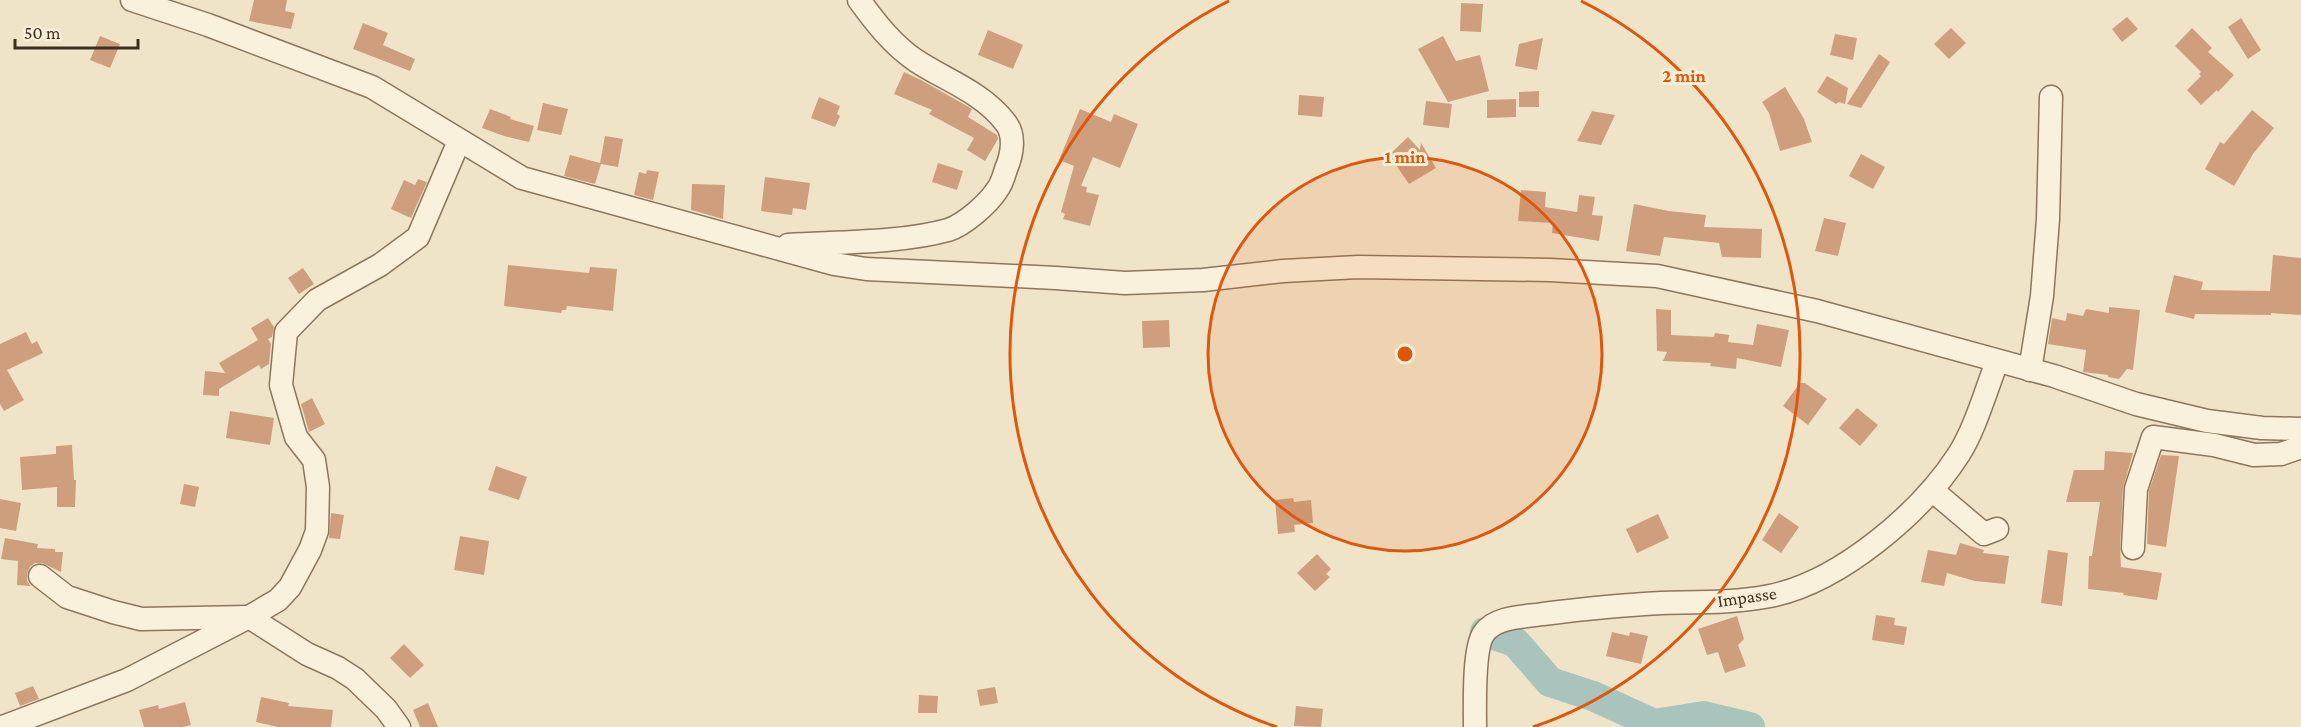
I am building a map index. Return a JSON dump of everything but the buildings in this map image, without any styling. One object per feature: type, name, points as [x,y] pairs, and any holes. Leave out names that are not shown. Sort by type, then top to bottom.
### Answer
[{"type":"street","points":[[132,0],[208,25],[372,87],[522,178],[834,264],[866,269],[1125,283],[1203,280],[1283,271],[1358,267],[1550,270],[1657,276],[1817,311],[2030,370],[2136,404],[2207,421],[2262,428],[2301,429]]},
{"type":"street","points":[[772,247],[884,239],[950,230],[979,210],[998,189],[1010,160],[1013,141],[1006,123],[954,80],[916,60],[896,44],[859,0]]},
{"type":"street","points":[[2030,370],[2042,296],[2048,219],[2051,97]]},
{"type":"street","points":[[3,727],[127,680],[249,617],[278,600],[290,587],[310,550],[317,531],[318,487],[314,460],[296,437],[280,385],[286,332],[317,300],[380,265],[418,237],[459,141]]},
{"type":"street","name":"Impasse","points":[[1475,727],[1478,647],[1485,632],[1502,620],[1598,607],[1716,602],[1771,596],[1822,578],[1864,551],[1898,524],[1932,490],[1960,453],[1997,362]]},
{"type":"street","points":[[2133,548],[2136,489],[2153,437],[2214,445],[2254,454],[2281,454],[2301,446]]},
{"type":"street","points":[[1932,490],[1984,534],[1997,529]]},
{"type":"street","points":[[40,576],[68,597],[141,619],[249,617],[307,654],[354,679],[386,709],[399,727]]},
{"type":"waterway","points":[[1485,632],[1515,642],[1550,682],[1593,696],[1654,724],[1704,716],[1750,727]]}]
